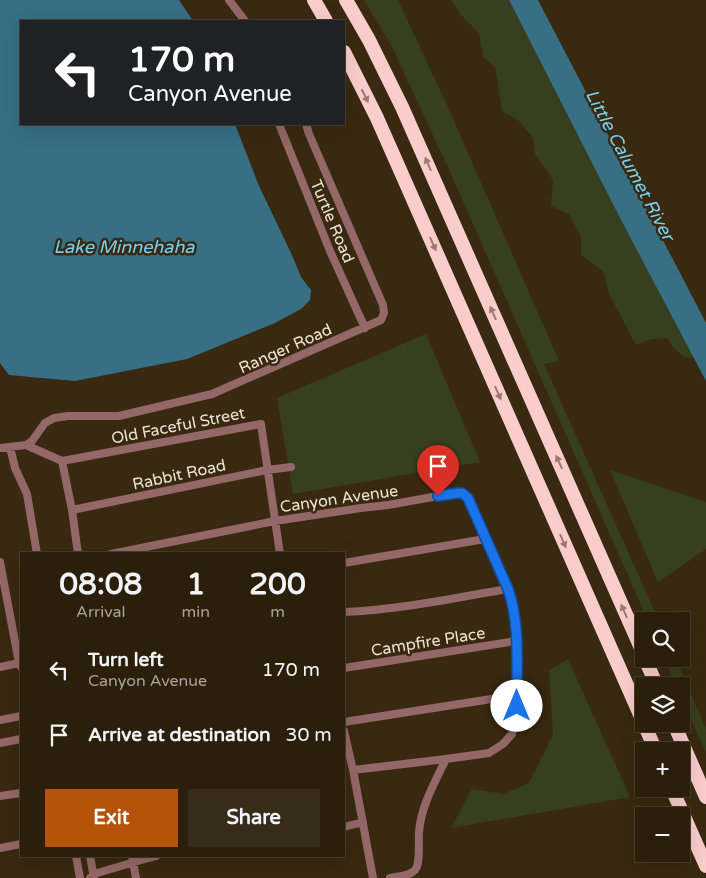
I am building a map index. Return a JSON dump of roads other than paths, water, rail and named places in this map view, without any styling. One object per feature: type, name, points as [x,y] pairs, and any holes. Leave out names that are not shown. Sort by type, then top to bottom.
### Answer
[{"type":"highway","points":[[314,0],[325,20]]},
{"type":"highway","points":[[346,0],[402,106],[635,635]]},
{"type":"highway","points":[[345,54],[400,170],[652,742]]},
{"type":"highway","points":[[678,732],[706,797]]},
{"type":"highway","points":[[676,797],[706,866]]},
{"type":"street","points":[[229,0],[244,20]]},
{"type":"street","name":"Turtle Road","points":[[279,125],[330,251],[365,328]]},
{"type":"street","name":"Ranger Road","points":[[26,444],[45,423],[54,418],[68,416],[119,416],[200,398],[225,389],[381,320],[384,314],[384,305],[306,125]]},
{"type":"street","name":"Old Faceful Street","points":[[62,461],[261,424],[280,552]]},
{"type":"street","points":[[0,448],[26,444],[62,461],[72,510],[78,552]]},
{"type":"street","points":[[10,447],[15,468],[27,494],[37,552]]},
{"type":"street","name":"Rabbit Road","points":[[72,510],[290,466]]},
{"type":"street","name":"Canyon Avenue","points":[[121,552],[275,521],[459,493],[465,495],[471,502],[513,603],[516,641],[517,706],[512,734],[503,744],[489,753],[446,759],[350,767]]},
{"type":"street","points":[[345,564],[485,539]]},
{"type":"street","points":[[0,562],[20,665],[0,667]]},
{"type":"street","points":[[345,612],[405,606],[508,589]]},
{"type":"street","points":[[0,613],[9,612]]},
{"type":"street","name":"Campfire Place","points":[[345,668],[516,641]]},
{"type":"street","points":[[345,722],[517,695]]},
{"type":"street","points":[[0,720],[20,716]]},
{"type":"street","points":[[345,738],[373,878]]},
{"type":"street","points":[[0,743],[20,739]]},
{"type":"street","points":[[390,878],[414,872],[418,865],[419,831],[422,814],[446,759]]},
{"type":"street","points":[[0,796],[20,793]]},
{"type":"street","points":[[345,827],[363,822]]},
{"type":"street","points":[[0,848],[20,844]]},
{"type":"street","points":[[76,857],[80,878]]},
{"type":"street","points":[[90,857],[93,877],[132,859],[148,857]]},
{"type":"street","points":[[132,859],[136,878]]},
{"type":"water","name":"Lake Minnehaha","points":[[0,0],[179,0],[192,20],[20,20],[20,125],[235,125],[259,186],[301,277],[311,290],[310,300],[301,309],[275,323],[187,359],[75,381],[9,375],[0,363]]},
{"type":"water","points":[[509,0],[538,0],[706,323],[706,381],[621,220]]},
{"type":"water label","name":"Little Calumet River","points":[[630,165]]}]
